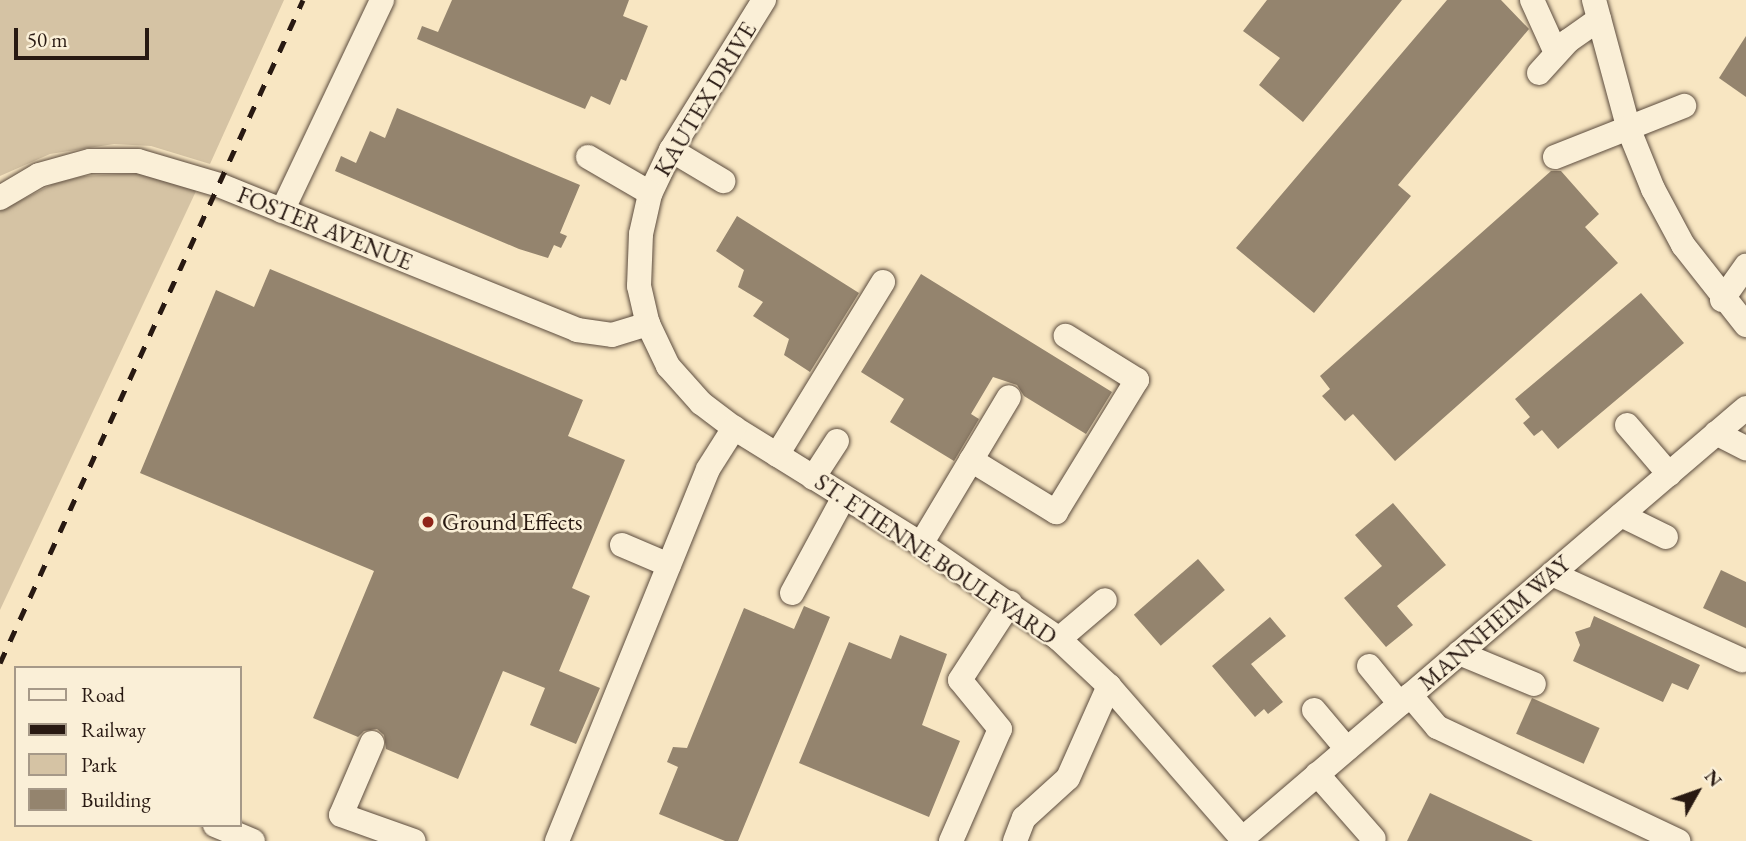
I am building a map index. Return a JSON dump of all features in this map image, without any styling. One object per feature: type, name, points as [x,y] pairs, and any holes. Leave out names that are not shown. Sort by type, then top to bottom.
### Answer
[{"type":"street","points":[[282,211],[383,0]]},
{"type":"street","name":"KAUTEX DRIVE","points":[[648,324],[639,286],[641,234],[650,194],[671,150],[763,0]]},
{"type":"street","points":[[1532,0],[1556,54]]},
{"type":"street","points":[[1539,73],[1597,9]]},
{"type":"street","points":[[1597,9],[1629,130],[1653,189],[1683,245],[1722,300],[1746,325]]},
{"type":"street","points":[[1555,156],[1629,130],[1684,106]]},
{"type":"street","points":[[671,150],[723,181]]},
{"type":"street","points":[[587,157],[650,194]]},
{"type":"street","name":"FOSTER AVENUE","points":[[0,198],[52,172],[90,161],[138,161],[193,175],[577,330],[612,335],[648,324]]},
{"type":"street","points":[[1722,300],[1746,266]]},
{"type":"street","points":[[777,455],[883,282]]},
{"type":"street","name":"ST. ETIENNE BOULEVARD","points":[[648,324],[668,366],[701,403],[734,428],[921,544],[1059,639],[1109,686],[1242,840]]},
{"type":"street","points":[[971,460],[1056,512],[1137,380],[1066,336]]},
{"type":"street","points":[[921,544],[1009,397]]},
{"type":"street","name":"MANNHEIM WAY","points":[[1242,840],[1746,408]]},
{"type":"street","points":[[1627,425],[1669,474]]},
{"type":"street","points":[[557,841],[708,469],[734,428]]},
{"type":"street","points":[[1716,433],[1746,448]]},
{"type":"street","points":[[813,478],[837,441]]},
{"type":"street","points":[[792,593],[844,497]]},
{"type":"street","points":[[1621,515],[1666,537]]},
{"type":"street","points":[[622,545],[669,565]]},
{"type":"street","points":[[1552,574],[1742,660]]},
{"type":"street","points":[[1059,639],[1105,600]]},
{"type":"street","points":[[951,841],[1000,729],[960,680],[1010,603]]},
{"type":"street","points":[[1459,653],[1534,684]]},
{"type":"street","points":[[1369,666],[1437,727],[1678,841]]},
{"type":"street","points":[[1014,841],[1024,818],[1068,778],[1109,686]]},
{"type":"street","points":[[1314,710],[1347,749]]},
{"type":"street","points":[[372,743],[341,816],[414,841]]},
{"type":"street","points":[[1317,774],[1374,839]]},
{"type":"street","points":[[220,827],[253,841]]},
{"type":"green space","points":[[0,0],[284,0],[210,164],[151,146],[114,144],[50,154],[0,176]]},
{"type":"green space","points":[[139,173],[197,189],[0,610],[0,211],[53,184],[84,176]]},
{"type":"building","points":[[452,0],[629,0],[623,16],[648,26],[626,81],[621,79],[610,105],[591,96],[585,109],[417,39],[422,26],[438,32]]},
{"type":"building","points":[[1267,0],[1402,0],[1303,122],[1259,85],[1280,58],[1243,31]]},
{"type":"building","points":[[1447,0],[1501,0],[1529,29],[1398,185],[1411,196],[1314,313],[1236,248]]},
{"type":"building","points":[[1746,36],[1746,97],[1719,78]]},
{"type":"building","points":[[397,108],[580,185],[560,233],[567,236],[561,248],[554,245],[548,258],[519,249],[335,171],[341,156],[356,163],[370,131],[385,138]]},
{"type":"building","points":[[1551,171],[1561,171],[1599,214],[1585,227],[1618,263],[1395,461],[1353,414],[1345,421],[1322,396],[1330,389],[1320,376]]},
{"type":"building","points":[[737,216],[859,293],[810,372],[784,355],[789,339],[753,316],[763,302],[738,287],[744,270],[716,251]]},
{"type":"building","name":"Ground Effects","points":[[270,269],[583,400],[568,436],[625,460],[572,588],[590,596],[559,671],[600,688],[576,744],[530,725],[545,688],[503,671],[458,779],[386,749],[384,735],[377,729],[364,731],[358,737],[313,718],[374,571],[140,473],[216,290],[254,307]]},
{"type":"building","points":[[921,274],[1112,392],[1086,434],[1024,396],[1017,385],[993,377],[971,414],[979,419],[954,461],[890,422],[904,399],[861,372]]},
{"type":"building","points":[[1641,293],[1684,343],[1558,449],[1542,430],[1534,436],[1523,423],[1530,417],[1515,399]]},
{"type":"building","points":[[1393,503],[1446,565],[1397,606],[1413,625],[1386,647],[1344,598],[1382,566],[1355,535]]},
{"type":"building","points":[[1198,559],[1225,590],[1161,646],[1134,615]]},
{"type":"building","points":[[1721,570],[1746,582],[1746,628],[1703,608]]},
{"type":"building","points":[[804,606],[830,617],[738,841],[725,841],[659,814],[678,767],[667,762],[673,747],[687,748],[744,608],[794,629]]},
{"type":"building","points":[[1594,616],[1700,665],[1688,690],[1672,683],[1663,702],[1573,661],[1580,645],[1575,632],[1590,627]]},
{"type":"building","points":[[1270,617],[1286,636],[1251,664],[1283,702],[1268,714],[1264,709],[1255,717],[1212,666]]},
{"type":"building","points":[[900,635],[947,654],[922,725],[960,741],[929,817],[799,763],[849,642],[891,659]]},
{"type":"building","points":[[1532,698],[1600,728],[1584,764],[1516,734]]},
{"type":"building","points":[[1430,793],[1533,841],[1407,841]]},
{"type":"railway","points":[[0,663],[303,0]]},
{"type":"place","name":"Ground Effects","points":[[428,522]]}]
